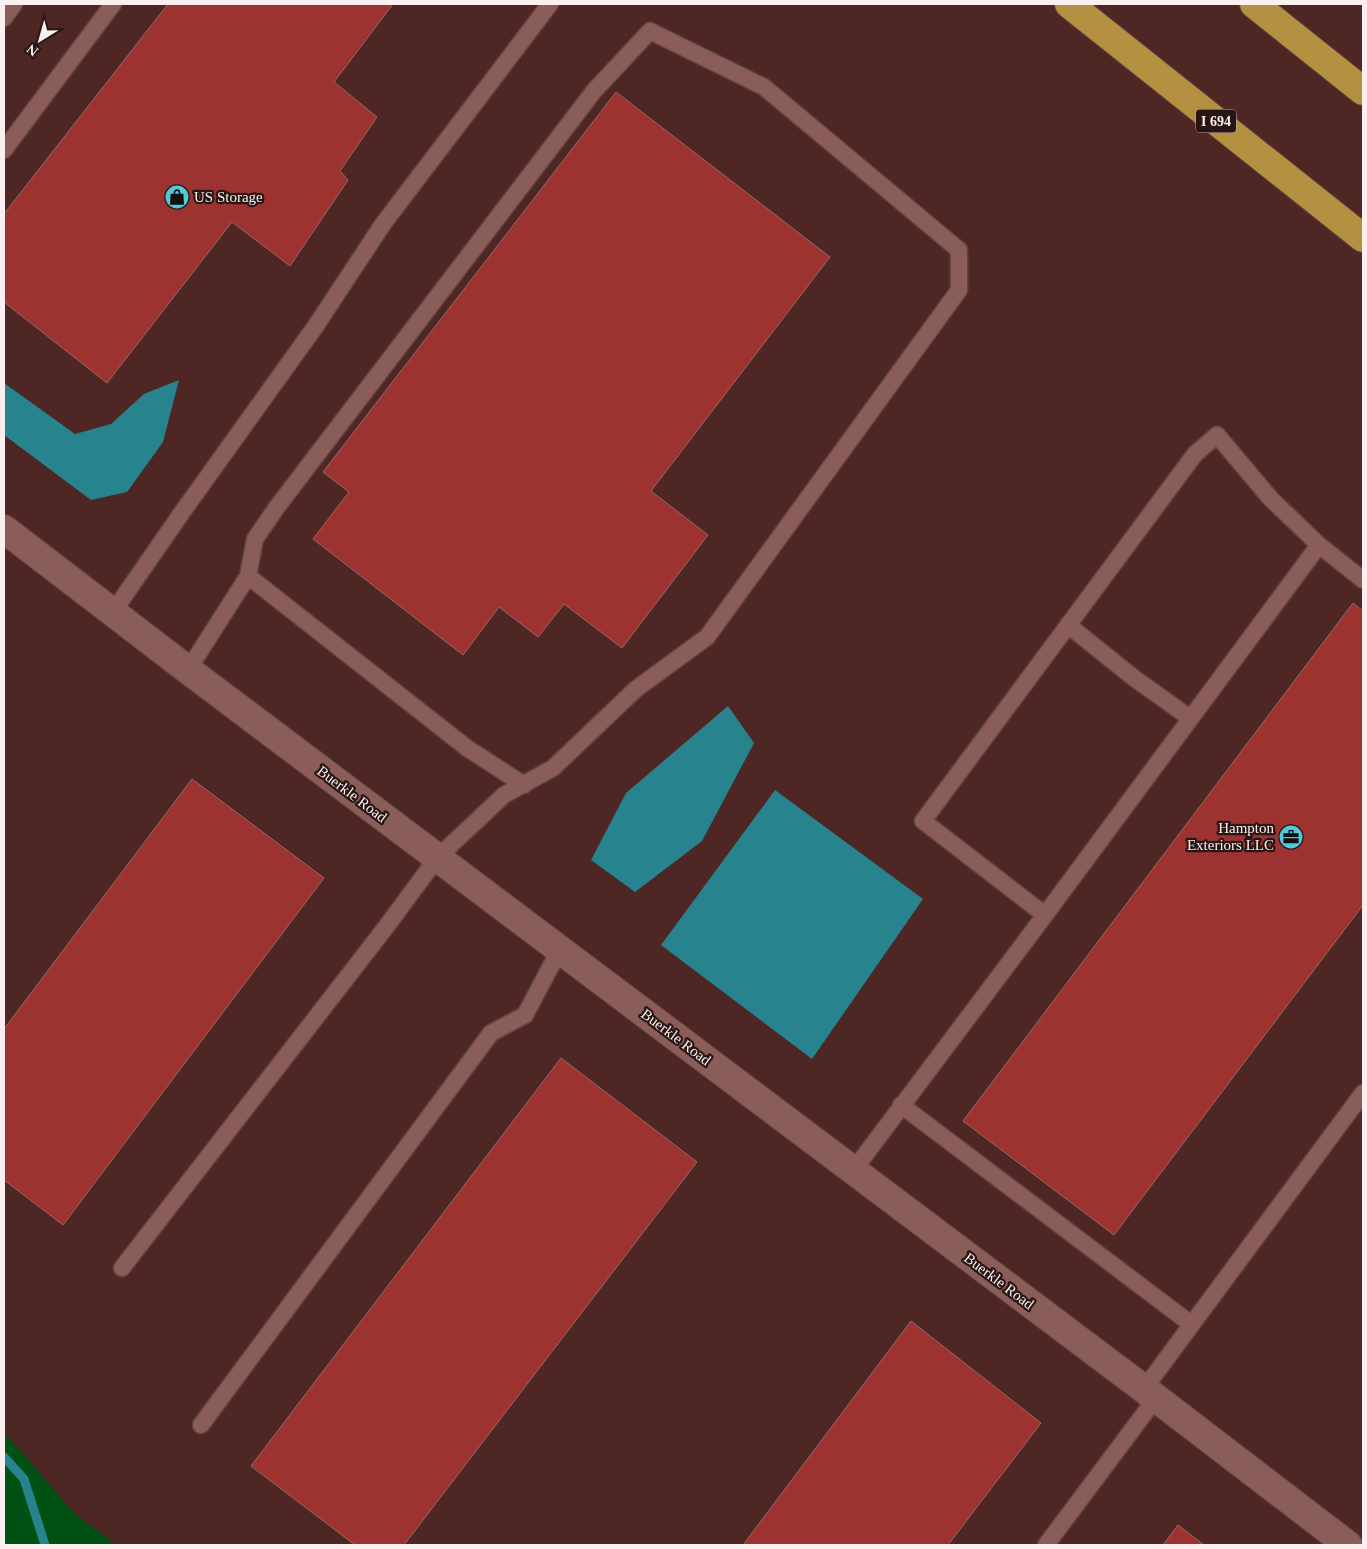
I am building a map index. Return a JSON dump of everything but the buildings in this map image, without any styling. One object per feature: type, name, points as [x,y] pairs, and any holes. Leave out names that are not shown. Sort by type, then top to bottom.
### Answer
[{"type":"highway","name":"I 694","points":[[1069,4],[1363,238]]},
{"type":"highway","points":[[1254,4],[1363,91]]},
{"type":"street","name":"Buerkle Road","points":[[4,529],[437,858],[1150,1393],[1348,1545]]},
{"type":"lane","points":[[4,18],[14,4]]},
{"type":"lane","points":[[4,150],[113,4]]},
{"type":"lane","points":[[113,612],[183,510],[315,327],[384,224],[550,4]]},
{"type":"lane","points":[[122,1268],[386,927],[437,858],[504,795],[553,768],[636,690],[707,637],[959,290],[959,250],[764,87],[650,31],[594,91],[277,507],[255,539],[248,576],[188,670]]},
{"type":"lane","points":[[1044,915],[923,821],[1196,454],[1217,435],[1270,499],[1319,545],[1363,580]]},
{"type":"lane","points":[[853,1171],[1319,545]]},
{"type":"lane","points":[[248,576],[467,748],[524,784]]},
{"type":"lane","points":[[1068,624],[1134,678],[1190,718]]},
{"type":"lane","points":[[200,1425],[491,1033],[525,1015],[560,949]]},
{"type":"lane","points":[[1046,1545],[1150,1393],[1191,1324],[1363,1093]]},
{"type":"lane","points":[[901,1105],[1191,1324]]},
{"type":"green space","points":[[4,1432],[74,1513],[116,1545],[4,1545]]},
{"type":"water","points":[[179,380],[163,442],[127,492],[91,500],[4,435],[4,383],[75,434],[111,424],[144,394]]},
{"type":"water","points":[[728,706],[754,743],[702,841],[635,892],[591,860],[626,793]]},
{"type":"water","points":[[775,790],[923,899],[812,1059],[661,945]]},
{"type":"waterway","points":[[4,1457],[24,1479],[45,1545]]},
{"type":"place","name":"US Storage","points":[[177,197]]},
{"type":"place","name":"Hampton Exteriors LLC","points":[[1291,837]]}]
